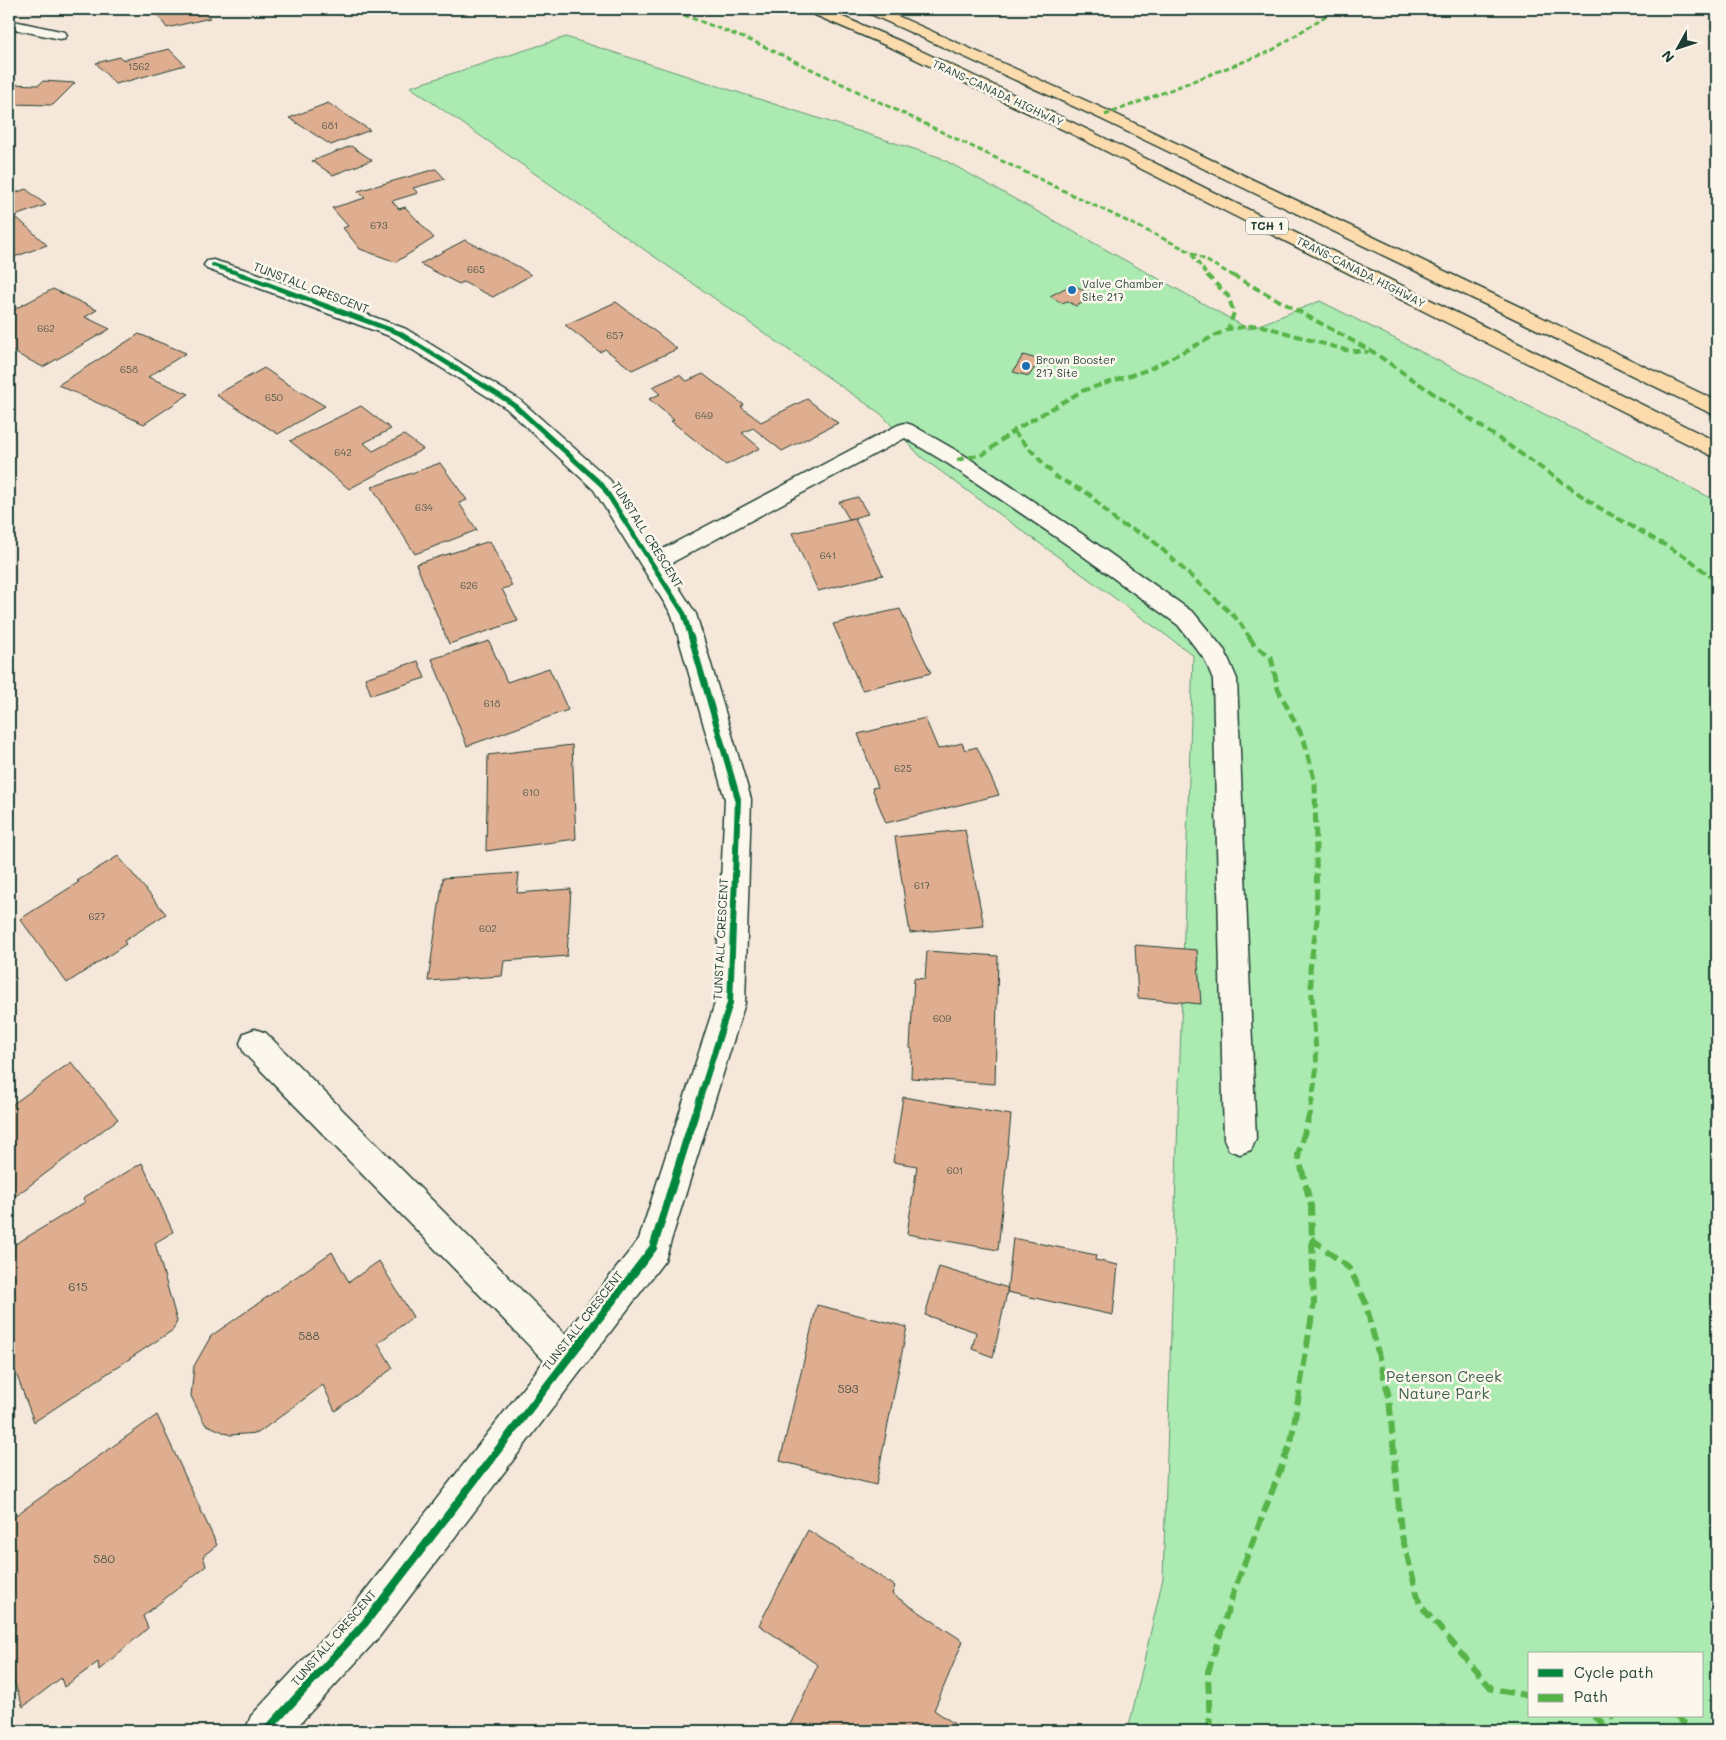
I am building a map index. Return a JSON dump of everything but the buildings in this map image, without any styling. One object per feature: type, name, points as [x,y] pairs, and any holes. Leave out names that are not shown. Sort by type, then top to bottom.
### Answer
[{"type":"highway","name":"TRANS-CANADA HIGHWAY","points":[[813,9],[897,45],[1067,126],[1717,450]]},
{"type":"highway","name":"TRANS-CANADA HIGHWAY","points":[[871,9],[1105,115],[1717,409]]},
{"type":"street","points":[[9,24],[60,35]]},
{"type":"street","name":"TUNSTALL CRESCENT","points":[[213,265],[400,333],[513,404],[602,486],[684,614],[738,799],[730,1004],[654,1248],[365,1623],[266,1731]]},
{"type":"street","points":[[652,564],[905,429],[957,460],[1080,543],[1186,619],[1216,656],[1224,679],[1240,1139]]},
{"type":"street","points":[[255,1043],[567,1360]]},
{"type":"green space","name":"Peterson Creek Nature Park","points":[[566,37],[939,157],[1249,329],[1320,301],[1717,501],[1717,1731],[1128,1731],[1163,1578],[1193,655],[921,457],[881,414],[410,87]]},
{"type":"marked path","points":[[668,9],[757,43],[1189,251],[1373,352],[1601,509],[1688,558],[1717,582]]},
{"type":"marked path","points":[[1105,115],[1271,51],[1327,15],[1322,9]]},
{"type":"marked path","points":[[1192,255],[1206,274],[1228,296],[1234,313],[1228,329]]},
{"type":"marked path","points":[[957,460],[984,454],[1013,431],[1082,391],[1147,370],[1228,329],[1259,325],[1345,350],[1368,352]]},
{"type":"marked path","points":[[1013,431],[1056,477],[1089,494],[1118,523],[1149,537],[1238,620],[1255,646],[1271,657],[1278,689],[1304,740],[1315,783],[1317,920],[1310,969],[1317,1066],[1309,1118],[1298,1155],[1311,1206],[1314,1303],[1291,1442],[1236,1585],[1208,1672],[1210,1731]]},
{"type":"marked path","points":[[1311,1238],[1350,1269],[1365,1301],[1389,1397],[1401,1532],[1420,1605],[1492,1689],[1528,1696]]},
{"type":"marked path","points":[[1597,1718],[1602,1722],[1610,1718]]},
{"type":"marked path","points":[[1678,1718],[1695,1731]]},
{"type":"cycle path","points":[[213,265],[399,333],[513,404],[602,485],[684,614],[738,799],[730,1003],[653,1248],[365,1623],[266,1731]]},
{"type":"place","name":"Valve Chamber Site 217","points":[[1072,290]]},
{"type":"place","name":"Brown Booster 217 Site","points":[[1026,366]]}]
